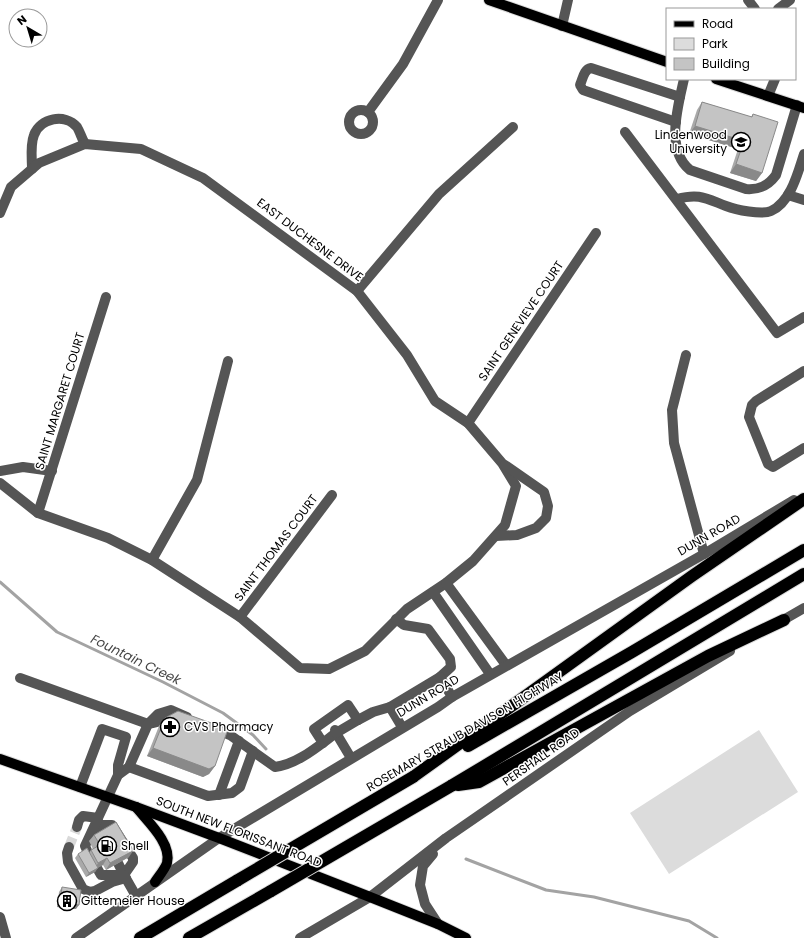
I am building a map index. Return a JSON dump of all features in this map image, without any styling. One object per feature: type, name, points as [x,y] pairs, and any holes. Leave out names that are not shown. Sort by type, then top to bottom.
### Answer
[{"type":"highway","points":[[413,777],[686,581],[804,499]]},
{"type":"highway","name":"ROSEMARY STRAUB DAVISON HIGHWAY","points":[[140,938],[413,777],[632,652],[804,550]]},
{"type":"highway","points":[[189,938],[451,786],[804,574]]},
{"type":"highway","points":[[451,786],[479,782],[708,656],[784,620]]},
{"type":"main road","points":[[489,0],[666,62]]},
{"type":"main road","points":[[719,80],[800,107]]},
{"type":"main road","name":"SOUTH NEW FLORISSANT ROAD","points":[[0,759],[108,798],[136,806],[438,924],[466,938]]},
{"type":"main road","points":[[136,806],[164,842],[167,855],[167,864],[155,882]]},
{"type":"street","points":[[368,112],[403,64],[438,0]]},
{"type":"street","points":[[562,26],[568,0]]},
{"type":"street","points":[[748,0],[754,8]]},
{"type":"street","points":[[779,8],[790,0]]},
{"type":"street","points":[[676,122],[583,90],[580,85],[585,71],[588,68],[591,68],[680,97]]},
{"type":"street","points":[[684,80],[676,122],[676,152],[684,165],[690,170],[746,189],[755,190],[762,187],[771,181],[776,175],[800,107]]},
{"type":"street","points":[[768,96],[776,80]]},
{"type":"street","points":[[0,213],[11,187],[32,169],[39,163],[85,144],[77,128],[66,119],[44,122],[37,127],[33,136],[32,169]]},
{"type":"street","points":[[357,291],[439,194],[513,127]]},
{"type":"street","points":[[625,132],[777,333],[804,317]]},
{"type":"street","name":"EAST DUCHESNE DRIVE","points":[[85,144],[141,149],[203,178],[357,291],[407,355],[434,401],[468,423],[502,463]]},
{"type":"street","points":[[677,199],[688,196],[697,196],[733,209],[755,212],[771,211],[788,195],[804,154]]},
{"type":"street","points":[[788,195],[804,200]]},
{"type":"street","name":"SAINT GENEVIEVE COURT","points":[[468,423],[596,233]]},
{"type":"street","name":"SAINT MARGARET COURT","points":[[38,513],[106,297]]},
{"type":"street","points":[[686,355],[672,410],[674,443],[704,554]]},
{"type":"street","points":[[152,560],[196,480],[228,361]]},
{"type":"street","points":[[804,371],[756,401],[752,405],[749,417],[768,464],[771,466],[773,467],[804,448]]},
{"type":"street","points":[[496,536],[517,535],[536,528],[546,518],[548,506],[544,492],[502,463]]},
{"type":"street","points":[[0,483],[38,513],[108,538],[152,560],[240,616],[300,668],[329,669],[365,651],[407,609],[446,583],[473,561],[506,525],[516,486],[502,463]]},
{"type":"street","points":[[0,471],[23,466],[52,471]]},
{"type":"street","name":"DUNN ROAD","points":[[76,938],[219,838],[402,727],[438,707],[490,674],[704,554],[804,494]]},
{"type":"street","name":"SAINT THOMAS COURT","points":[[240,616],[332,495]]},
{"type":"street","points":[[446,583],[506,665]]},
{"type":"street","points":[[433,592],[490,674]]},
{"type":"street","name":"PERSHALL ROAD","points":[[300,938],[370,897],[446,838],[630,711],[745,641],[804,608]]},
{"type":"street","points":[[118,775],[129,767],[148,724],[158,714],[171,710],[200,725],[216,729],[230,735],[275,767],[287,766],[336,732],[373,712],[390,707],[440,677],[451,667],[450,659],[428,629],[404,625],[396,619]]},
{"type":"street","points":[[440,677],[452,697]]},
{"type":"street","points":[[20,678],[148,724]]},
{"type":"street","points":[[323,742],[314,729],[328,721],[348,705],[358,720]]},
{"type":"street","points":[[390,707],[402,727]]},
{"type":"street","points":[[80,787],[102,729],[126,737],[118,765],[118,775],[85,846],[89,854]]},
{"type":"street","points":[[336,732],[351,758]]},
{"type":"street","points":[[219,795],[239,741]]},
{"type":"street","points":[[129,767],[208,796],[219,795],[232,793],[240,787],[253,751]]},
{"type":"street","points":[[69,847],[67,854],[68,862],[83,889],[90,892],[125,876],[133,862],[133,858],[112,825],[83,816],[79,820],[77,826]]},
{"type":"street","points":[[97,821],[101,834]]},
{"type":"street","points":[[438,924],[426,904],[420,885],[423,866],[446,838]]},
{"type":"street","points":[[118,863],[136,896]]},
{"type":"street","points":[[97,868],[101,875],[125,876]]},
{"type":"street","points":[[0,917],[6,938]]},
{"type":"green space","points":[[759,730],[798,792],[669,874],[630,813]]},
{"type":"building","name":"Lindenwood University","points":[[702,102],[752,117],[753,114],[778,122],[762,173],[736,164],[744,141],[695,126]]},
{"type":"building","name":"CVS Pharmacy","points":[[178,711],[228,729],[215,766],[209,769],[153,748],[165,718]]},
{"type":"building","name":"Shell","points":[[116,822],[133,851],[110,863],[107,858],[98,863],[91,850],[100,845],[94,835]]},
{"type":"building","points":[[87,848],[98,868],[89,873],[78,854]]},
{"type":"building","points":[[62,887],[81,890],[79,905],[60,902]]},
{"type":"waterway","name":"Fountain Creek","points":[[0,582],[57,632],[163,682],[223,713],[253,735],[266,749]]},
{"type":"waterway","points":[[466,859],[546,890],[594,897],[689,921],[717,938]]},
{"type":"tunnel","points":[[69,847],[77,827]]},
{"type":"place","name":"Lindenwood University","points":[[741,142]]},
{"type":"place","name":"CVS Pharmacy","points":[[170,727]]},
{"type":"place","name":"Shell","points":[[107,846]]},
{"type":"place","name":"Gittemeier House","points":[[67,901]]}]
